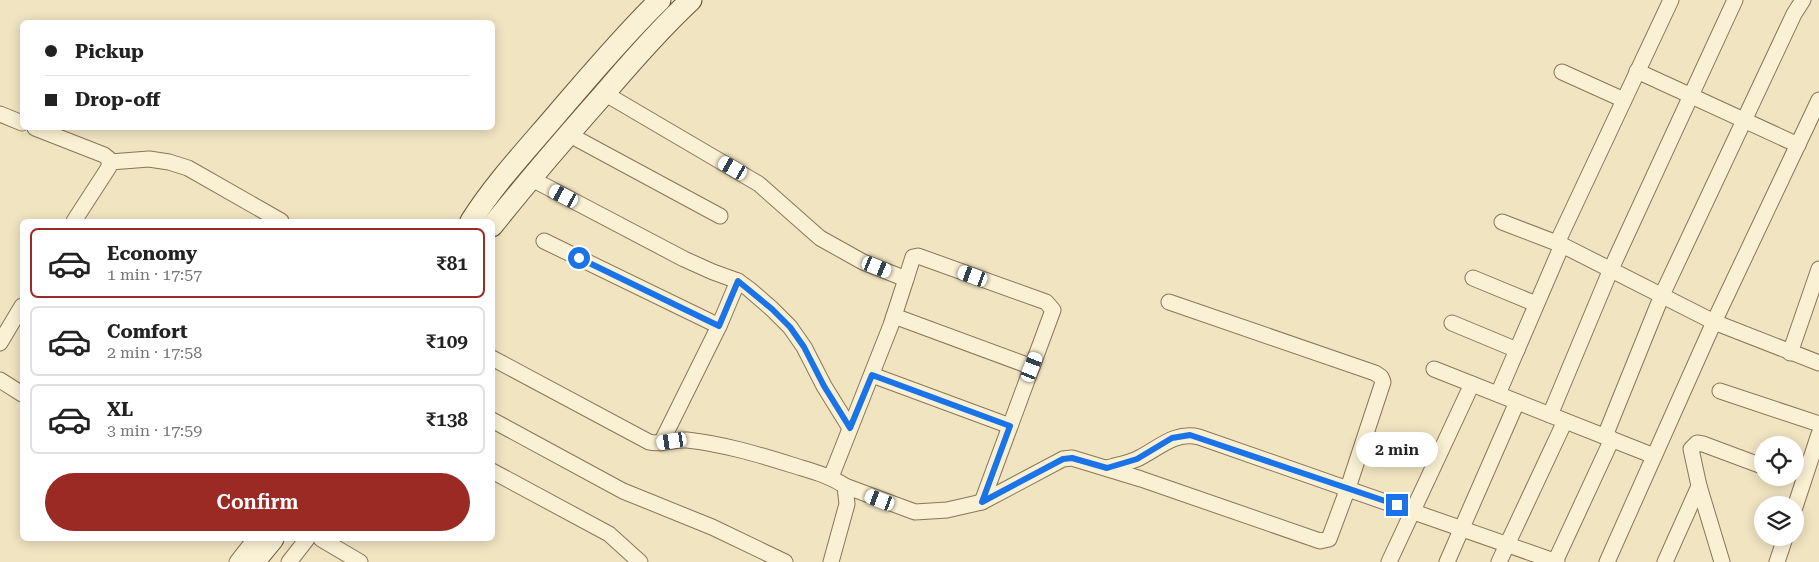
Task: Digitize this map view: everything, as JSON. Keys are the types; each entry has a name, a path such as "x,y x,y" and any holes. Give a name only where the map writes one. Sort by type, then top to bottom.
{"main road":[{"path":"472,219 486,198 537,137 638,21 660,0"},
{"path":"495,222 530,178 604,93 691,0"},
{"path":"254,562 270,541"}],"street":[{"path":"1550,415 1611,269 1735,0"},
{"path":"1107,468 1137,459 1172,438 1190,435 1348,488 1556,562 1608,438 1662,295 1794,14 1803,0"},
{"path":"1498,394 1559,244 1668,1"},
{"path":"1637,71 1798,145"},
{"path":"1562,72 1624,100"},
{"path":"604,93 760,184 820,238 863,262 906,279"},
{"path":"1607,562 1714,322 1819,100"},
{"path":"0,114 20,122"},
{"path":"40,130 104,155 110,162 109,167 75,219"},
{"path":"568,134 720,216"},
{"path":"110,162 149,159 188,168 277,219"},
{"path":"530,178 684,259 738,281 772,309 790,327 804,347 824,386 850,428"},
{"path":"1502,222 1559,244 1714,322 1819,363"},
{"path":"544,241 719,326"},
{"path":"832,477 894,316 913,257 918,256 1046,302 1051,306 1052,314 982,502"},
{"path":"1790,353 1819,269"},
{"path":"1472,278 1536,304"},
{"path":"661,443 719,326 738,281"},
{"path":"495,360 649,442 661,443 682,440 715,443 747,451 832,477 845,486 915,512 947,510 982,502 1063,459 1072,458 1107,468 1320,541 1329,539 1383,382 1380,377 1375,373 1169,302"},
{"path":"0,343 20,309"},
{"path":"894,316 1032,367"},
{"path":"1452,323 1517,350"},
{"path":"1434,369 1654,456"},
{"path":"872,375 1010,426"},
{"path":"0,380 20,393"},
{"path":"1389,562 1472,384"},
{"path":"1720,391 1819,424"},
{"path":"1447,562 1516,402"},
{"path":"1499,562 1565,421"},
{"path":"495,422 624,491 712,526 786,562"},
{"path":"1804,468 1819,434"},
{"path":"1722,562 1700,486 1692,448 1697,443 1754,463"},
{"path":"495,473 610,534 640,562"},
{"path":"831,562 848,504 845,486"},
{"path":"1665,562 1700,486"},
{"path":"238,562 254,541"},
{"path":"289,562 305,541"},
{"path":"324,541 360,562"},
{"path":"1777,562 1782,546"}],"route":[{"path":"579,258 719,326 738,281 772,309 790,327 804,347 824,386 850,428 872,375 1010,426 982,502 1063,459 1072,458 1107,468 1137,459 1172,438 1190,435 1199,436 1397,505"}]}
